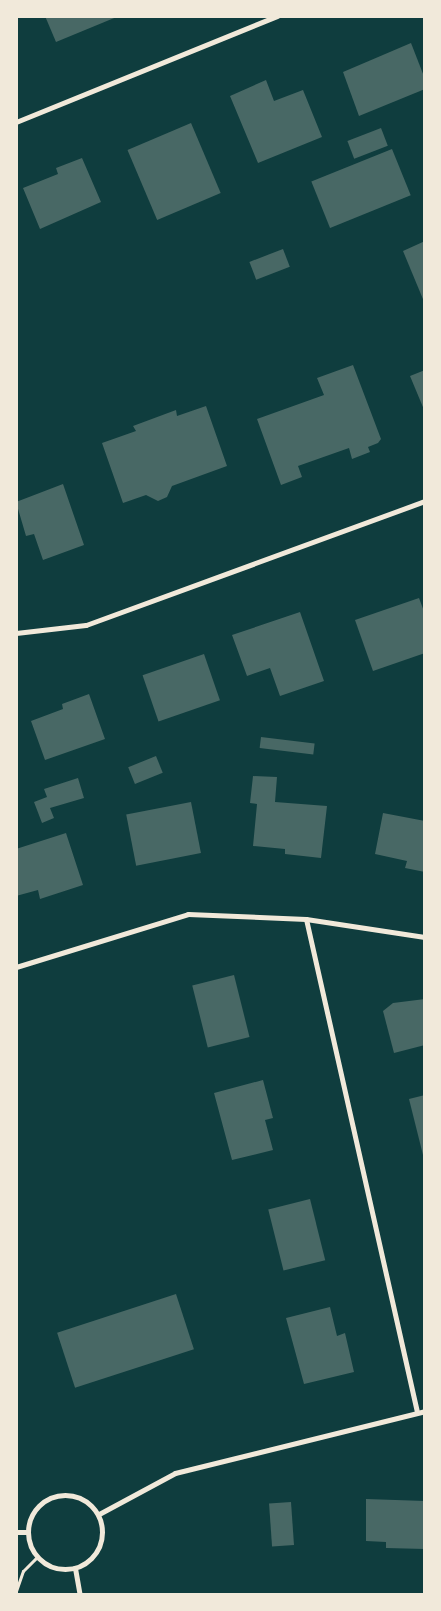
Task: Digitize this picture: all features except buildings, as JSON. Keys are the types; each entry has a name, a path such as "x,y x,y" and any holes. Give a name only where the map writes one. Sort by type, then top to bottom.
{"street":[{"path":"16,122 277,16"},
{"path":"16,633 86,625 425,501"},
{"path":"16,967 188,914 306,919 425,937"},
{"path":"306,919 417,1412"},
{"path":"99,1514 175,1473 425,1411"},
{"path":"72,1495 88,1502 99,1514 102,1541 96,1553 74,1568 48,1565 38,1557 30,1545 28,1532 31,1516 42,1503 56,1496 72,1495"},
{"path":"16,1532 28,1532"},
{"path":"74,1568 80,1595"}],"path":[{"path":"16,1591 23,1571 38,1557"}]}
